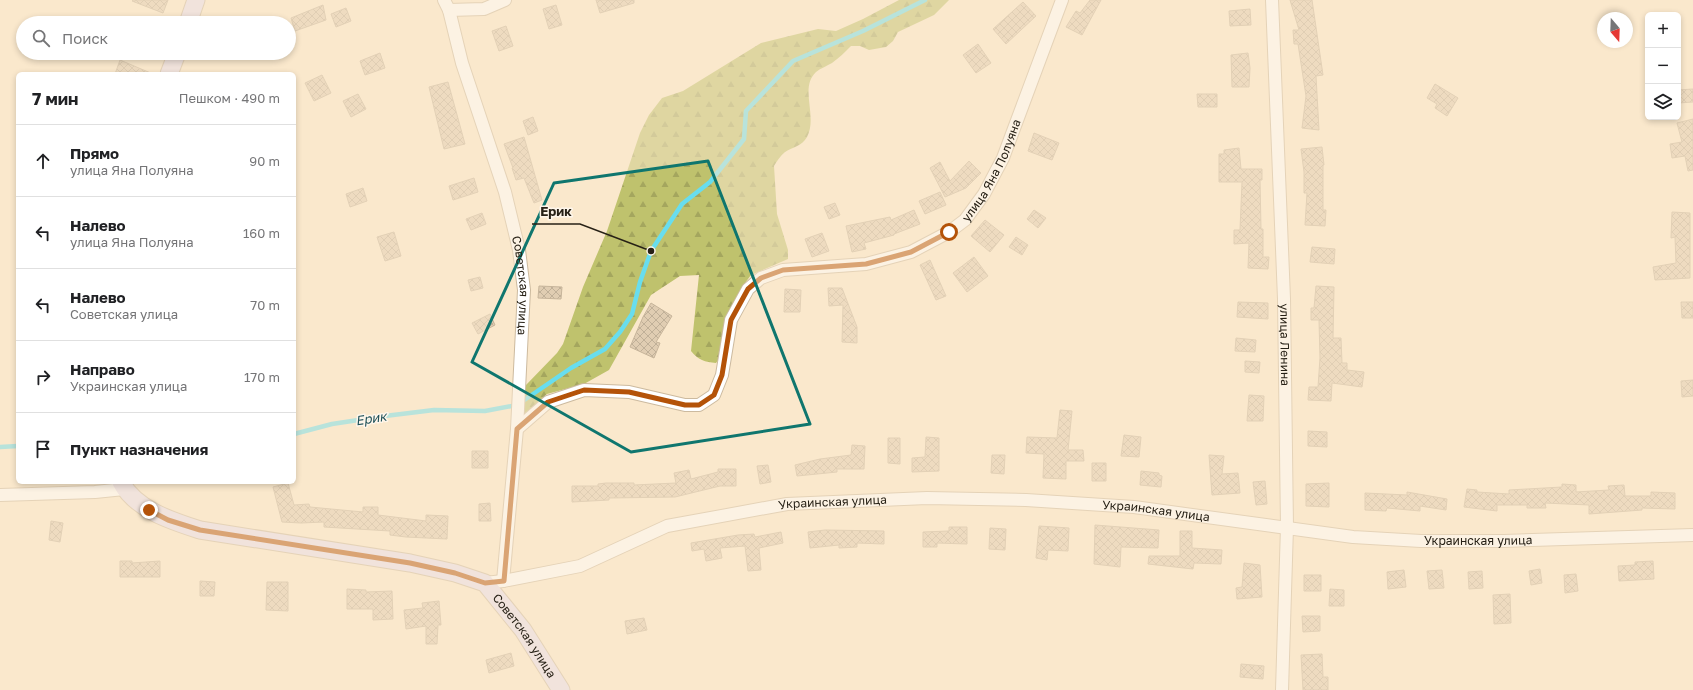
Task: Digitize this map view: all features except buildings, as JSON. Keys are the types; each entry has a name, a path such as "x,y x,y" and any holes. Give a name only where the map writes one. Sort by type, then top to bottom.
{"street":[{"path":"190,16 196,0"},
{"path":"446,5 484,9 505,0"},
{"name":"улица Яна Полуяна","path":"517,429 548,402 584,390 629,392 685,405 699,405 714,395 722,375 731,320 748,289 761,278 783,270 866,264 911,252 949,232 964,220 984,194 1003,158 1062,0"},
{"name":"улица Ленина","path":"1272,0 1284,299 1287,527 1282,690"},
{"name":"Советская улица","path":"446,5 462,63 505,192 519,250 524,290 517,429 504,581"},
{"path":"170,72 174,60"},
{"name":"Украинская улица","path":"0,495 95,492 123,485 149,510 168,520 200,530 410,563 455,573 485,583 504,581 580,566 667,526 788,504 927,498 1026,500 1134,507 1353,537 1421,541 1504,541 1693,535"},
{"name":"Советская улица","path":"485,583 523,630 561,690"}],"highlighted area":[{"path":"708,161 810,424 631,452 472,362 554,183"}],"green space":[{"path":"899,0 949,0 934,15 898,32 893,41 886,47 869,50 860,46 851,46 832,63 816,72 811,79 809,94 811,120 807,137 800,144 783,154 774,166 777,214 788,250 788,259 751,275 745,283 725,325 722,355 716,363 702,360 696,357 691,351 699,275 680,276 651,295 609,370 584,384 547,394 521,417 526,385 557,353 563,344 583,287 607,231 640,133 649,115 662,98 683,91 761,43 818,29 836,31"}],"waterway":[{"name":"Ерик","path":"296,433 332,424 385,416 434,410 485,411 517,405 571,368 605,349 620,332 632,314 640,282 651,251 682,204 710,182 744,139 746,111 793,61 863,31 925,0"},
{"name":"Ерик","path":"0,447 16,446"}],"place":[{"name":"Ерик","path":"651,251"}],"route":[{"path":"149,510 168,520 200,530 410,563 455,573 485,583 504,581 517,429 548,402 584,390 629,392 685,405 699,405 714,395 722,375 731,320 748,289 761,278 783,270 866,264 911,252 949,232"}]}
